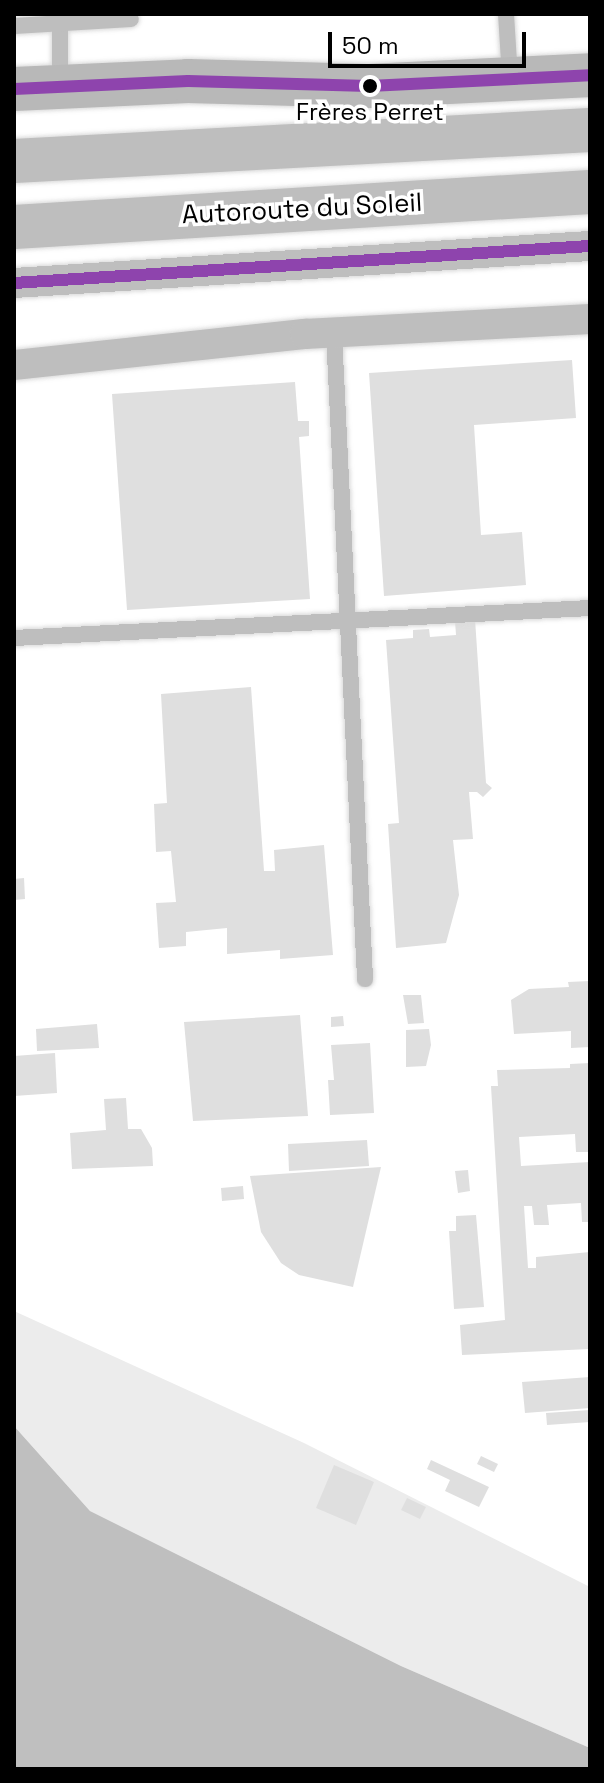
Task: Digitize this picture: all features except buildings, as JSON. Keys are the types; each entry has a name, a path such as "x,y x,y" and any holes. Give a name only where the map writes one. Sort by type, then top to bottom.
{"highway":[{"path":"14,161 590,130"},
{"name":"Autoroute du Soleil","path":"14,227 590,192"}],"street":[{"path":"14,89 188,81 369,86 590,75"},
{"path":"14,283 590,246"},
{"path":"14,365 334,333 590,319"}],"lane":[{"path":"506,14 511,79"},
{"path":"60,18 61,86"},
{"path":"14,26 60,18 131,19"},
{"path":"334,333 365,979"},
{"path":"14,638 590,608"}],"shaded area":[{"path":"14,1311 304,1443 590,1587 590,1748 401,1666 90,1511 14,1426"},
{"path":"14,1426 90,1511 401,1666 590,1748 590,1769 14,1769"}],"transit line":[{"path":"14,89 188,81 369,86 590,75"},
{"path":"14,283 590,246"}],"place":[{"name":"Frères Perret","path":"370,86"}]}
